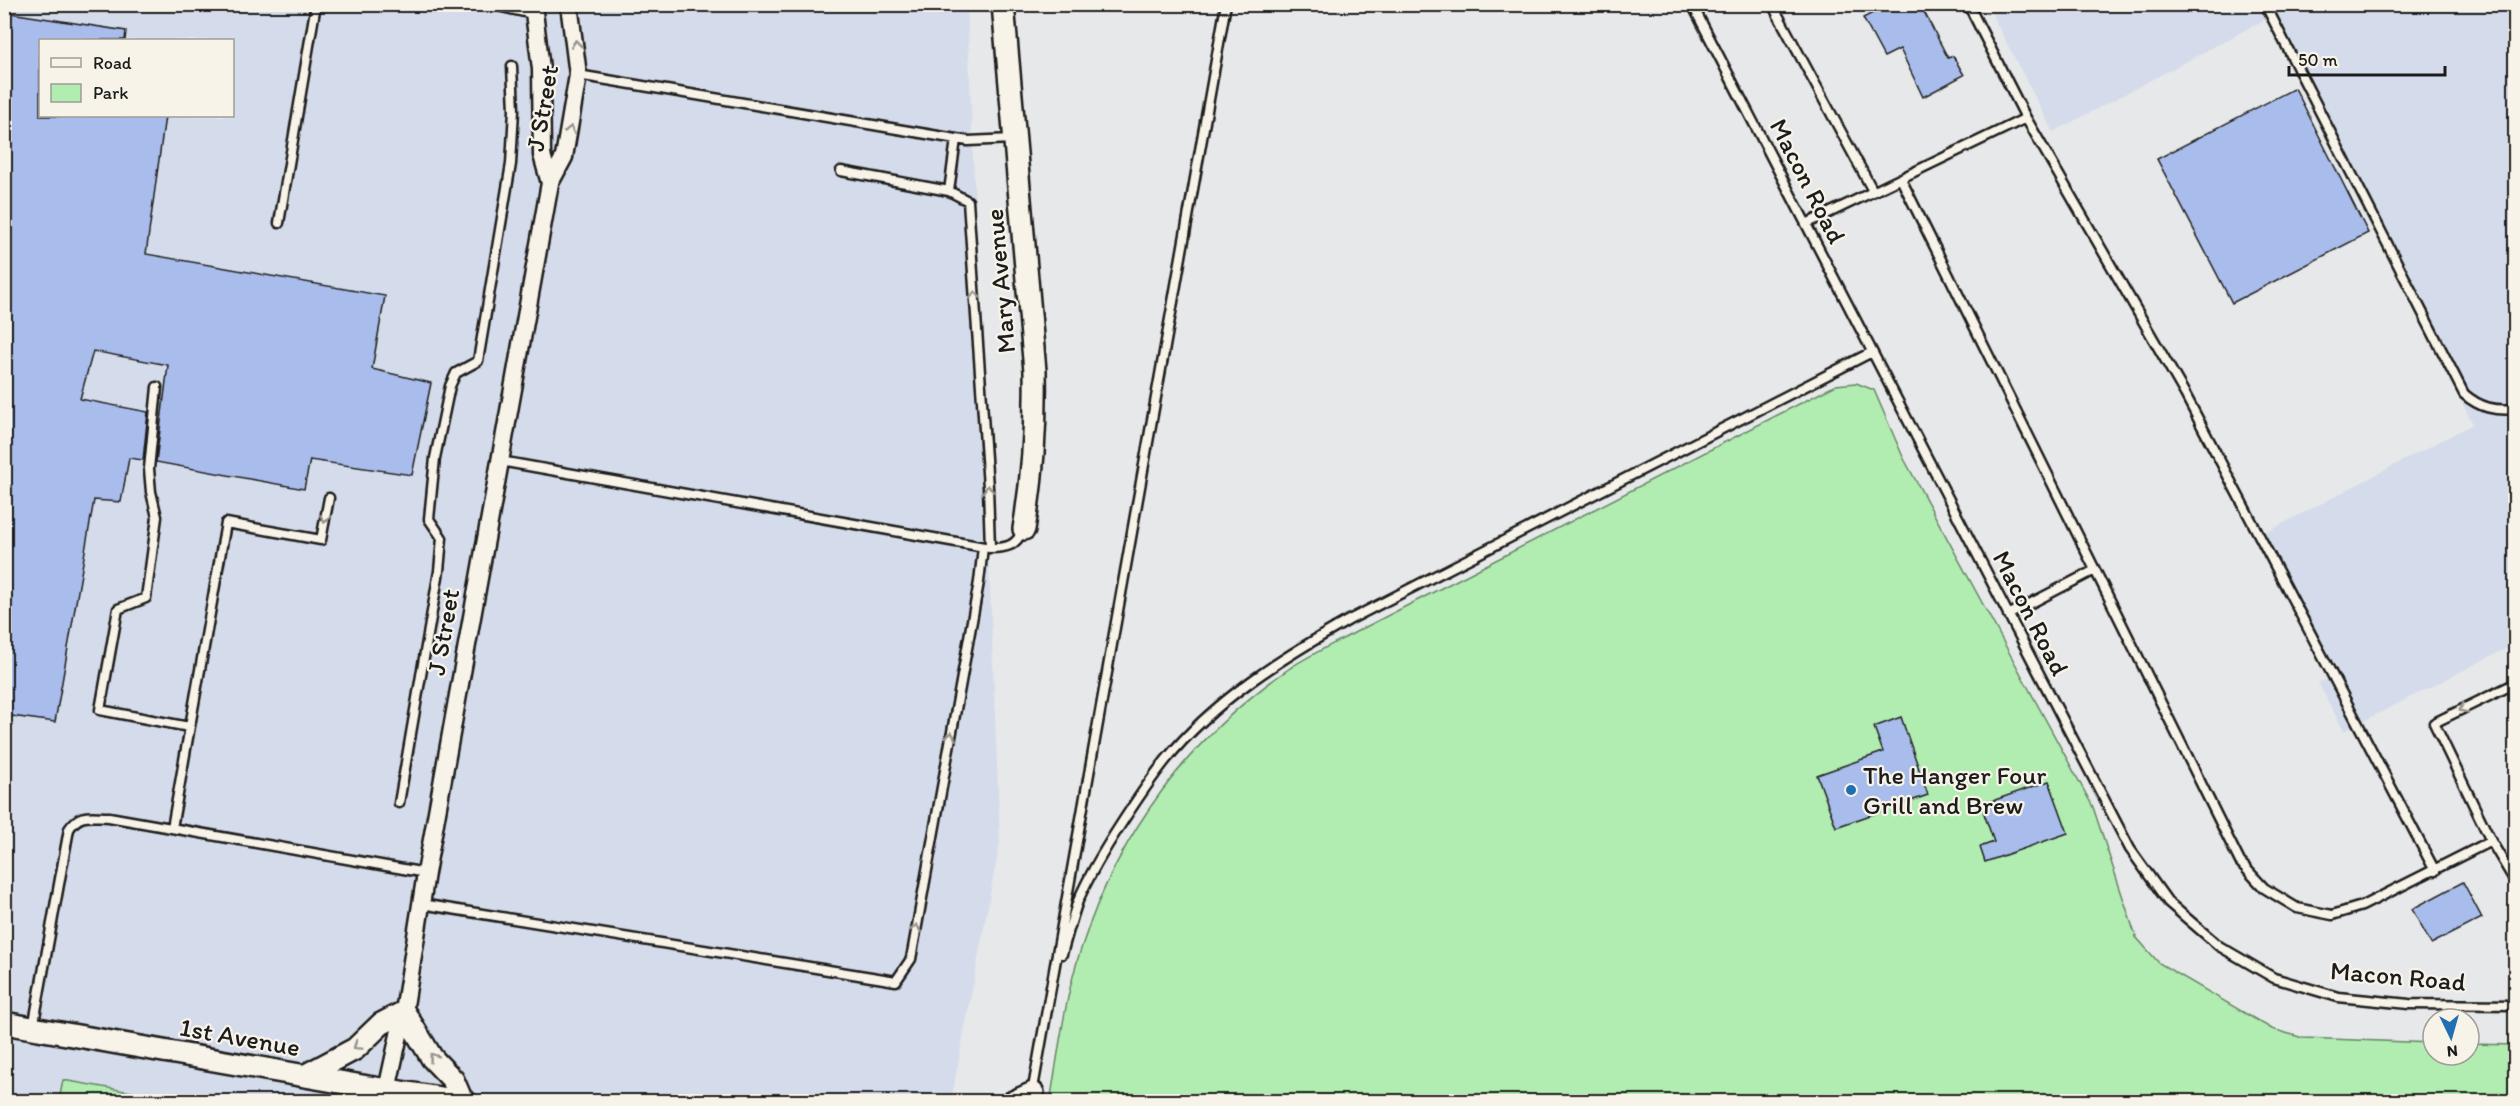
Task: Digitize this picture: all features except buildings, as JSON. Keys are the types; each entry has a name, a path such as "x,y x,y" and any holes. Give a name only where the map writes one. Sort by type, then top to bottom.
{"street":[{"name":"J Street","path":"386,1095 404,1012 426,873 550,183 564,157 578,75 569,4"},
{"name":"Mary Avenue","path":"1003,4 1035,371 1036,420 1032,483 1024,529"},
{"name":"Mary Avenue","path":"1006,28 1011,4"},
{"name":"J Street","path":"533,9 541,69 542,155 550,183"},
{"path":"306,1076 355,1049 381,1024 404,1012 432,1058 453,1080 464,1101"},
{"name":"1st Avenue","path":"4,1023 306,1076 386,1095 464,1101"},
{"path":"1012,1101 1032,1097"}],"lane":[{"path":"279,223 316,4"},
{"path":"488,4 533,9"},
{"path":"1032,1097 1226,4"},
{"name":"Macon Road","path":"1692,4 2130,849 2168,902 2219,946 2274,978 2338,997 2409,1004 2516,1005"},
{"path":"1772,4 1873,191"},
{"path":"1968,4 2026,118 2185,394 2435,870"},
{"path":"2265,4 2464,394 2477,405 2499,411 2516,409"},
{"path":"399,803 439,571 442,538 429,519 435,458 450,386 456,373 478,361 511,164 514,110 512,66"},
{"path":"578,75 956,139 1014,139"},
{"path":"1806,224 2026,118"},
{"path":"949,191 956,139"},
{"path":"421,904 896,981 911,959 986,547 988,487 968,201 949,191 840,171"},
{"path":"1900,179 2240,862 2264,888 2297,908 2332,915 2362,906 2491,841"},
{"path":"1051,987 1079,901 1104,850 1166,761 1204,721 1243,687 1290,654 1349,620 1872,352"},
{"path":"157,387 149,469 151,492 158,517 146,598 118,609 100,710 189,728"},
{"path":"500,461 986,547 1006,548 1018,541 1024,529"},
{"path":"172,828 226,524 321,540 329,498"},
{"path":"2008,615 2095,570"},
{"path":"2516,683 2434,723 2491,841 2516,883"},
{"path":"33,1028 69,829 75,820 83,816 109,817 426,873"}],"shaded area":[{"path":"5,5 967,5 1000,842 951,1101 5,1102"},
{"path":"1987,5 2515,5 2515,644 2344,731 2318,683 2331,677 2261,535 2473,424 2266,19 2053,132"}],"green space":[{"path":"1856,383 1874,390 1903,457 2093,807 2136,937 2159,963 2272,1029 2303,1038 2421,1043 2421,1067 2481,1067 2481,1044 2516,1045 2515,1102 1050,1102 1063,1023 1076,965 1098,904 1116,864 1138,826 1163,790 1190,756 1221,724 1290,668 1322,650 1836,385"},
{"path":"63,1080 131,1092 129,1101 59,1101"}],"place":[{"name":"The Hanger Four Grill and Brew","path":"1851,790"}]}
